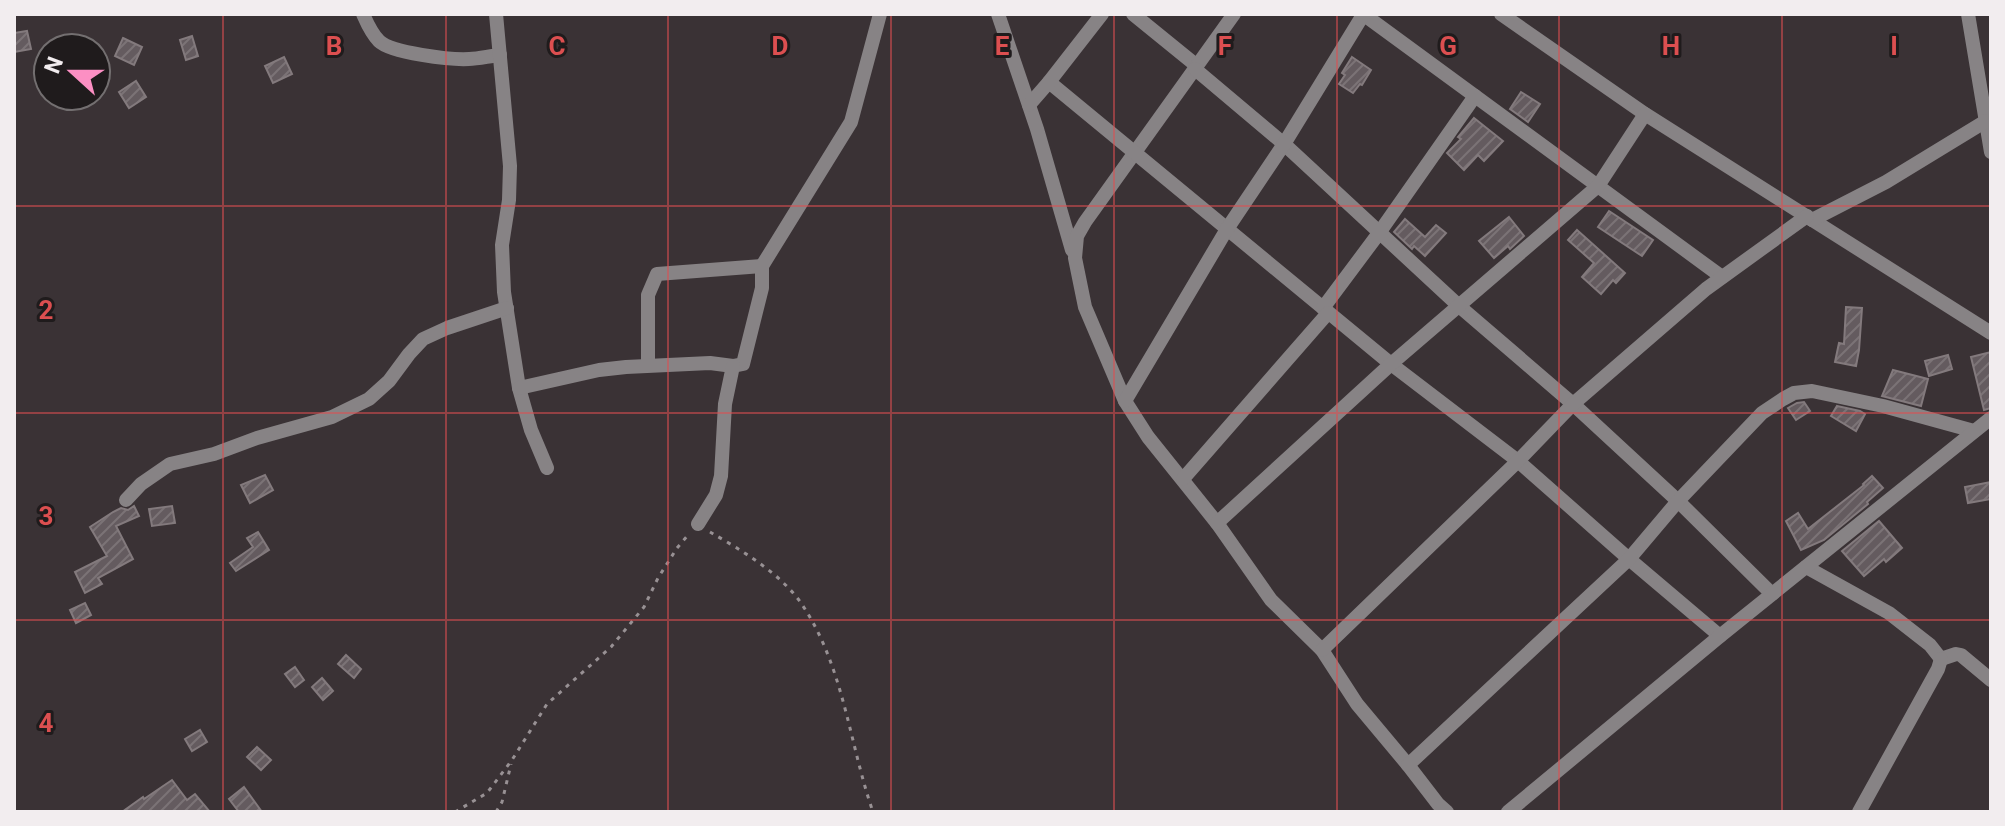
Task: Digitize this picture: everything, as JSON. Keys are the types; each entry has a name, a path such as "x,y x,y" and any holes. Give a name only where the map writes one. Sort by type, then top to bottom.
{"street":[{"path":"363,14 381,43 394,50 452,59 500,55"},
{"path":"496,14 510,166 509,200 502,245 504,292 519,388 531,430 547,468"},
{"path":"519,388 599,370 648,365 743,364 762,288 762,266 851,122 880,14"},
{"path":"998,14 1075,258 1085,307 1125,401 1148,437 1217,523 1271,600 1322,650 1357,704 1447,812"},
{"path":"1029,105 1102,14"},
{"path":"1133,14 1284,144 1459,306 1573,404 1772,594"},
{"path":"1075,258 1077,236 1085,222 1234,14"},
{"path":"1125,401 1227,229 1284,144 1363,14 1722,277"},
{"path":"1501,14 1645,114 1991,333"},
{"path":"1968,14 1991,152"},
{"path":"1049,82 1391,364 1518,461 1720,636"},
{"path":"1183,479 1325,310 1475,96"},
{"path":"1217,523 1391,364 1598,186 1645,114"},
{"path":"1322,650 1573,404 1706,289 1810,218 1886,182 1986,121"},
{"path":"648,365 648,295 657,274 762,266"},
{"path":"126,500 141,484 170,464 214,454 257,438 332,417 369,399 389,381 423,339 507,308"},
{"path":"698,524 716,495 721,476 725,404 733,366"},
{"path":"1408,765 1629,559 1678,501 1762,413 1794,393 1812,391 1883,406 1974,431"},
{"path":"1508,812 1991,418"},
{"path":"1806,567 1889,613 1930,645 1941,659"},
{"path":"1941,659 1961,655 1991,680"},
{"path":"1859,812 1941,659"}],"path":[{"path":"455,812 487,793 547,704 611,647 644,607 677,548 698,524 748,555 778,578 801,602 828,653 873,812"},
{"path":"496,812 502,802 512,760"}],"building":[{"path":"27,31 31,49 14,52 14,33"},
{"path":"192,36 198,56 186,60 180,40"},
{"path":"123,38 142,47 134,65 115,56"},
{"path":"284,57 292,74 273,83 265,66"},
{"path":"1352,57 1371,70 1353,93 1339,84"},
{"path":"136,81 146,97 129,108 119,92"},
{"path":"1521,92 1540,104 1528,122 1510,109"},
{"path":"1474,118 1503,141 1484,161 1478,155 1464,170 1447,153 1461,139 1458,137"},
{"path":"1609,211 1653,240 1642,256 1598,227"},
{"path":"1509,217 1524,236 1494,258 1479,241"},
{"path":"1405,219 1425,237 1436,225 1446,233 1425,256 1414,246 1412,249 1394,232"},
{"path":"1577,230 1625,273 1616,283 1613,280 1601,294 1582,277 1594,263 1568,240"},
{"path":"1846,307 1862,308 1856,366 1835,362 1839,343 1844,344"},
{"path":"1991,352 1991,408 1984,410 1971,357"},
{"path":"1948,355 1952,369 1929,376 1925,361"},
{"path":"1893,370 1928,379 1921,406 1882,396"},
{"path":"1804,402 1810,411 1796,420 1788,408"},
{"path":"1837,406 1865,414 1856,431 1831,416"},
{"path":"265,475 273,490 250,503 241,485"},
{"path":"1872,476 1883,488 1868,504 1824,540 1801,550 1786,521 1798,513 1808,529"},
{"path":"1991,482 1991,499 1968,503 1965,487"},
{"path":"134,506 139,516 116,526 133,559 98,578 102,584 85,593 75,572 107,556 90,527 121,508 128,510"},
{"path":"172,506 175,523 152,526 149,509"},
{"path":"1879,521 1902,548 1864,576 1842,551"},
{"path":"258,532 269,550 236,571 230,563 253,547 247,538"},
{"path":"85,603 91,615 76,623 70,610"},
{"path":"346,655 361,669 354,678 338,664"},
{"path":"295,667 304,680 295,687 285,674"},
{"path":"322,678 333,691 323,700 312,687"},
{"path":"200,730 207,742 192,751 185,739"},
{"path":"257,747 271,760 261,770 247,757"},
{"path":"172,780 187,800 195,794 210,812 122,812 143,797"},
{"path":"244,787 262,812 239,812 229,799"}]}
